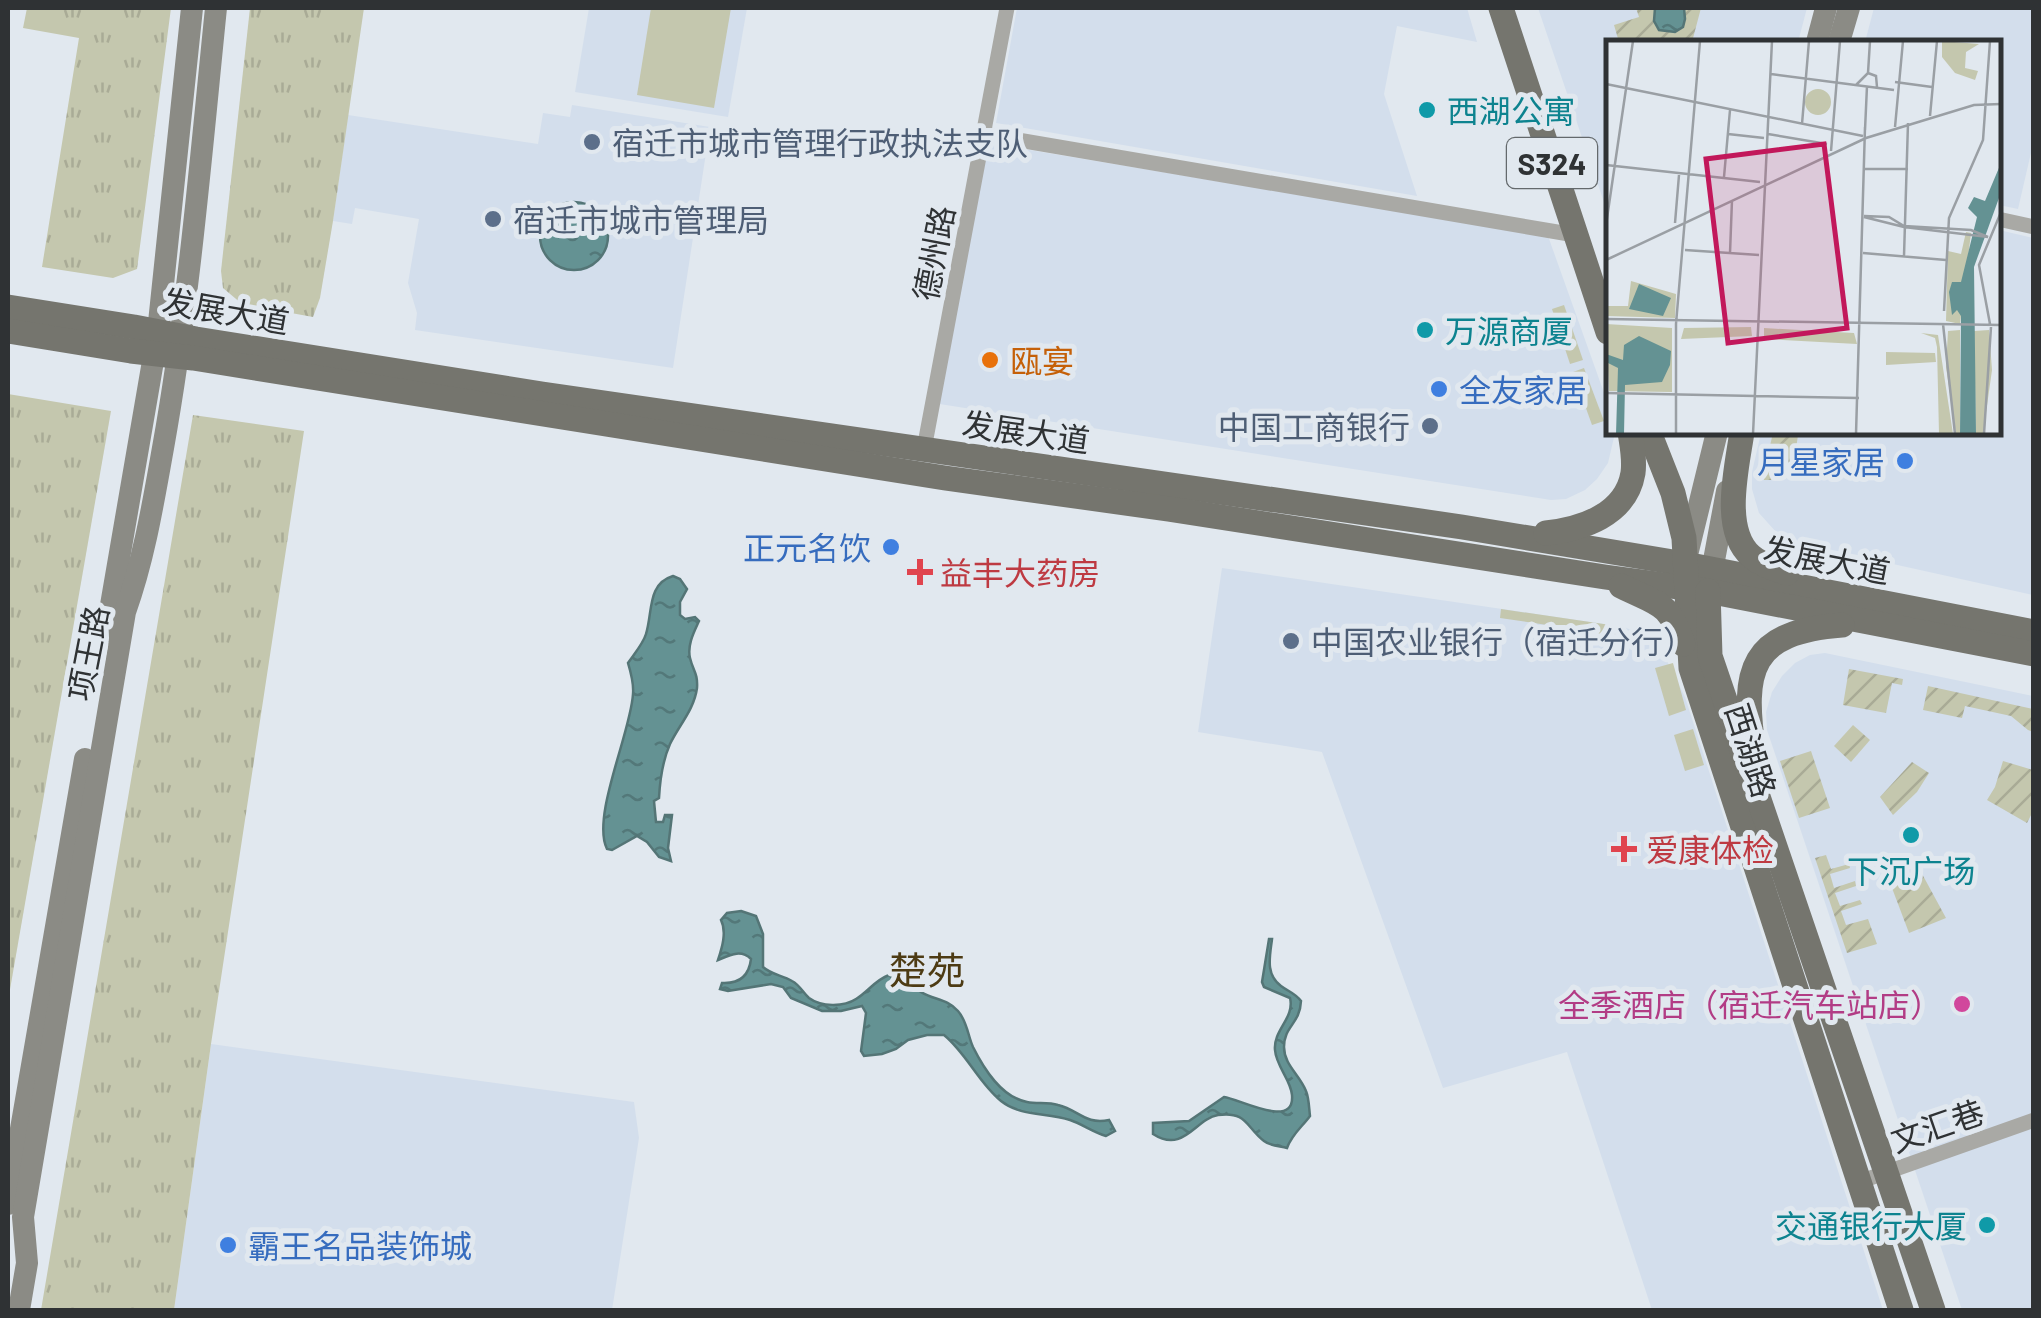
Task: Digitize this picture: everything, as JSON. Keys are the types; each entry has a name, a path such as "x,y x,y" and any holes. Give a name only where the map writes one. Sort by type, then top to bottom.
{"main road":[{"name":"项王路","path":"8,1204 168,344 192,8"},
{"name":"项王路","path":"19,1310 26,1262 22,1230 26,1198 125,612 144,554 168,344 216,8"},
{"name":"S324","path":"1500,8 1606,327"},
{"path":"1818,40 1826,8"},
{"path":"1841,40 1849,8"},
{"name":"发展大道","path":"8,306 168,344 946,478 1605,577 1698,578"},
{"name":"发展大道","path":"8,331 168,344 542,394 1462,527 1880,612 2034,632"},
{"path":"1462,527 1544,534 1588,525 1607,514 1623,496 1632,477 1631,435"},
{"name":"西湖路","path":"1650,435 1698,578 1710,656 1933,1310"},
{"path":"1698,578 1717,435"},
{"path":"1698,578 1740,435"},
{"path":"1741,435 1733,508 1737,536 1747,553 1761,563 1880,612"},
{"path":"1605,577 1666,609 1675,620 1691,668"},
{"name":"西湖路","path":"1698,578 1691,668 1901,1310"},
{"name":"发展大道","path":"1880,612 2034,654"},
{"path":"1766,823 1749,713 1749,693 1757,662 1770,645 1786,634 1880,612"}],"street":[{"name":"德州路","path":"924,449 1006,8"},
{"path":"983,134 1575,235"},
{"path":"2001,220 2034,227"},
{"name":"文汇巷","path":"1859,1182 2034,1120"}],"shaded area":[{"path":"589,8 747,8 728,117 575,92"},
{"path":"1017,8 1467,8 1477,42 1397,26 1384,94 1417,196 996,123"},
{"path":"1538,8 1807,8 1799,40 1606,40 1606,208"},
{"path":"1874,8 2033,8 2033,144 2018,209 2001,205 2001,40 1866,40"},
{"path":"572,105 710,127 673,368 415,330 417,313 408,283 419,219 355,208 352,224 333,221 348,115 538,144 543,113 570,117"},
{"path":"981,142 1548,236 1606,398 1606,435 1615,435 1608,463 1597,479 1566,499 1551,500 933,403"},
{"path":"2001,230 2033,238 2033,595 1789,541 1759,513 1752,472 1761,435 2001,435"},
{"path":"1222,568 1624,627 1643,635 1665,657 1685,697 1883,1310 1652,1310 1567,1052 1443,1088 1322,752 1198,732"},
{"path":"1825,653 2033,696 2033,1310 1962,1310 1767,730 1766,712 1782,676 1795,663"},
{"path":"211,1044 634,1102 639,1138 612,1310 174,1310"}],"green space":[{"path":"27,8 171,8 137,269 113,278 42,267 79,38 23,28"},
{"path":"250,8 364,8 333,221 313,317 242,304 223,288 221,271"},
{"path":"651,8 731,8 714,108 637,95"},
{"path":"1636,8 1701,8 1693,40 1618,40 1614,25 1639,17"},
{"path":"1564,305 1583,360 1570,364 1552,309"},
{"path":"1584,368 1604,421 1592,425 1573,372"},
{"path":"8,394 111,411 8,1001"},
{"path":"193,415 304,431 174,1310 41,1310"},
{"path":"1798,435 1793,470 1777,480 1764,480 1763,477 1772,437"},
{"path":"1501,609 1624,627 1622,640 1500,618"},
{"path":"1673,663 1686,710 1669,716 1655,668"},
{"path":"1849,669 1903,679 1902,685 1892,683 1886,713 1843,705"},
{"path":"1928,686 2033,709 2033,732 2011,716 1965,706 1962,718 1923,710"},
{"path":"1853,725 1870,740 1851,762 1834,746"},
{"path":"1693,729 1704,765 1685,771 1674,735"},
{"path":"1811,751 1830,808 1799,818 1780,761"},
{"path":"2003,761 2033,770 2033,811 2027,823 1987,800"},
{"path":"1912,762 1929,773 1917,792 1893,815 1880,797"},
{"path":"1826,855 1831,869 1849,864 1850,868 1830,874 1834,888 1855,881 1856,886 1835,893 1840,906 1860,900 1862,904 1841,911 1846,925 1868,919 1877,944 1847,953 1815,858"},
{"path":"1921,872 1946,918 1909,933 1892,888"}],"water":[{"path":"1655,8 1684,8 1683,27 1675,32 1659,30 1654,21"},
{"path":"574,202 598,212 608,236 598,260 574,270 550,260 540,236 550,212"},
{"path":"673,576 687,589 680,602 680,615 699,621 689,648 697,679 695,696 667,751 659,798 654,801 656,822 672,815 668,848 671,861 659,857 637,836 607,849 603,835 608,796 631,710 633,682 628,663 645,638 655,592"},
{"path":"741,911 756,916 763,934 763,967 795,983 814,1001 839,1005 856,999 889,975 897,981 907,978 920,991 958,1011 982,1064 1009,1094 1027,1102 1065,1107 1088,1119 1109,1120 1115,1131 1106,1136 1070,1120 1009,1106 993,1093 944,1035 927,1035 882,1054 864,1056 861,1051 866,1013 862,1006 822,1011 791,998 783,987 771,984 720,989 722,983 742,978 750,965 751,959 739,954 718,960 724,935 721,920 727,913"},
{"path":"1269,939 1273,976 1301,1001 1284,1047 1306,1091 1310,1116 1287,1148 1266,1143 1245,1121 1228,1114 1210,1118 1181,1138 1164,1139 1153,1134 1153,1123 1189,1121 1224,1097 1276,1112 1291,1105 1291,1089 1278,1062 1275,1043 1291,1005 1290,998 1264,987 1262,982"}],"place":[{"name":"西湖公寓","path":"1427,110"},
{"name":"宿迁市城市管理行政执法支队","path":"592,142"},
{"name":"宿迁市城市管理局","path":"493,219"},
{"name":"万源商厦","path":"1425,330"},
{"name":"瓯宴","path":"990,360"},
{"name":"全友家居","path":"1439,389"},
{"name":"中国工商银行","path":"1430,426"},
{"name":"月星家居","path":"1905,461"},
{"name":"正元名饮","path":"891,547"},
{"name":"益丰大药房","path":"920,572"},
{"name":"中国农业银行（宿迁分行）","path":"1291,641"},
{"name":"下沉广场","path":"1911,835"},
{"name":"爱康体检","path":"1624,849"},
{"name":"全季酒店（宿迁汽车站店）","path":"1962,1004"},
{"name":"交通银行大厦","path":"1987,1225"},
{"name":"霸王名品装饰城","path":"228,1245"}],"district":[{"name":"楚苑","path":"927,969"}]}
